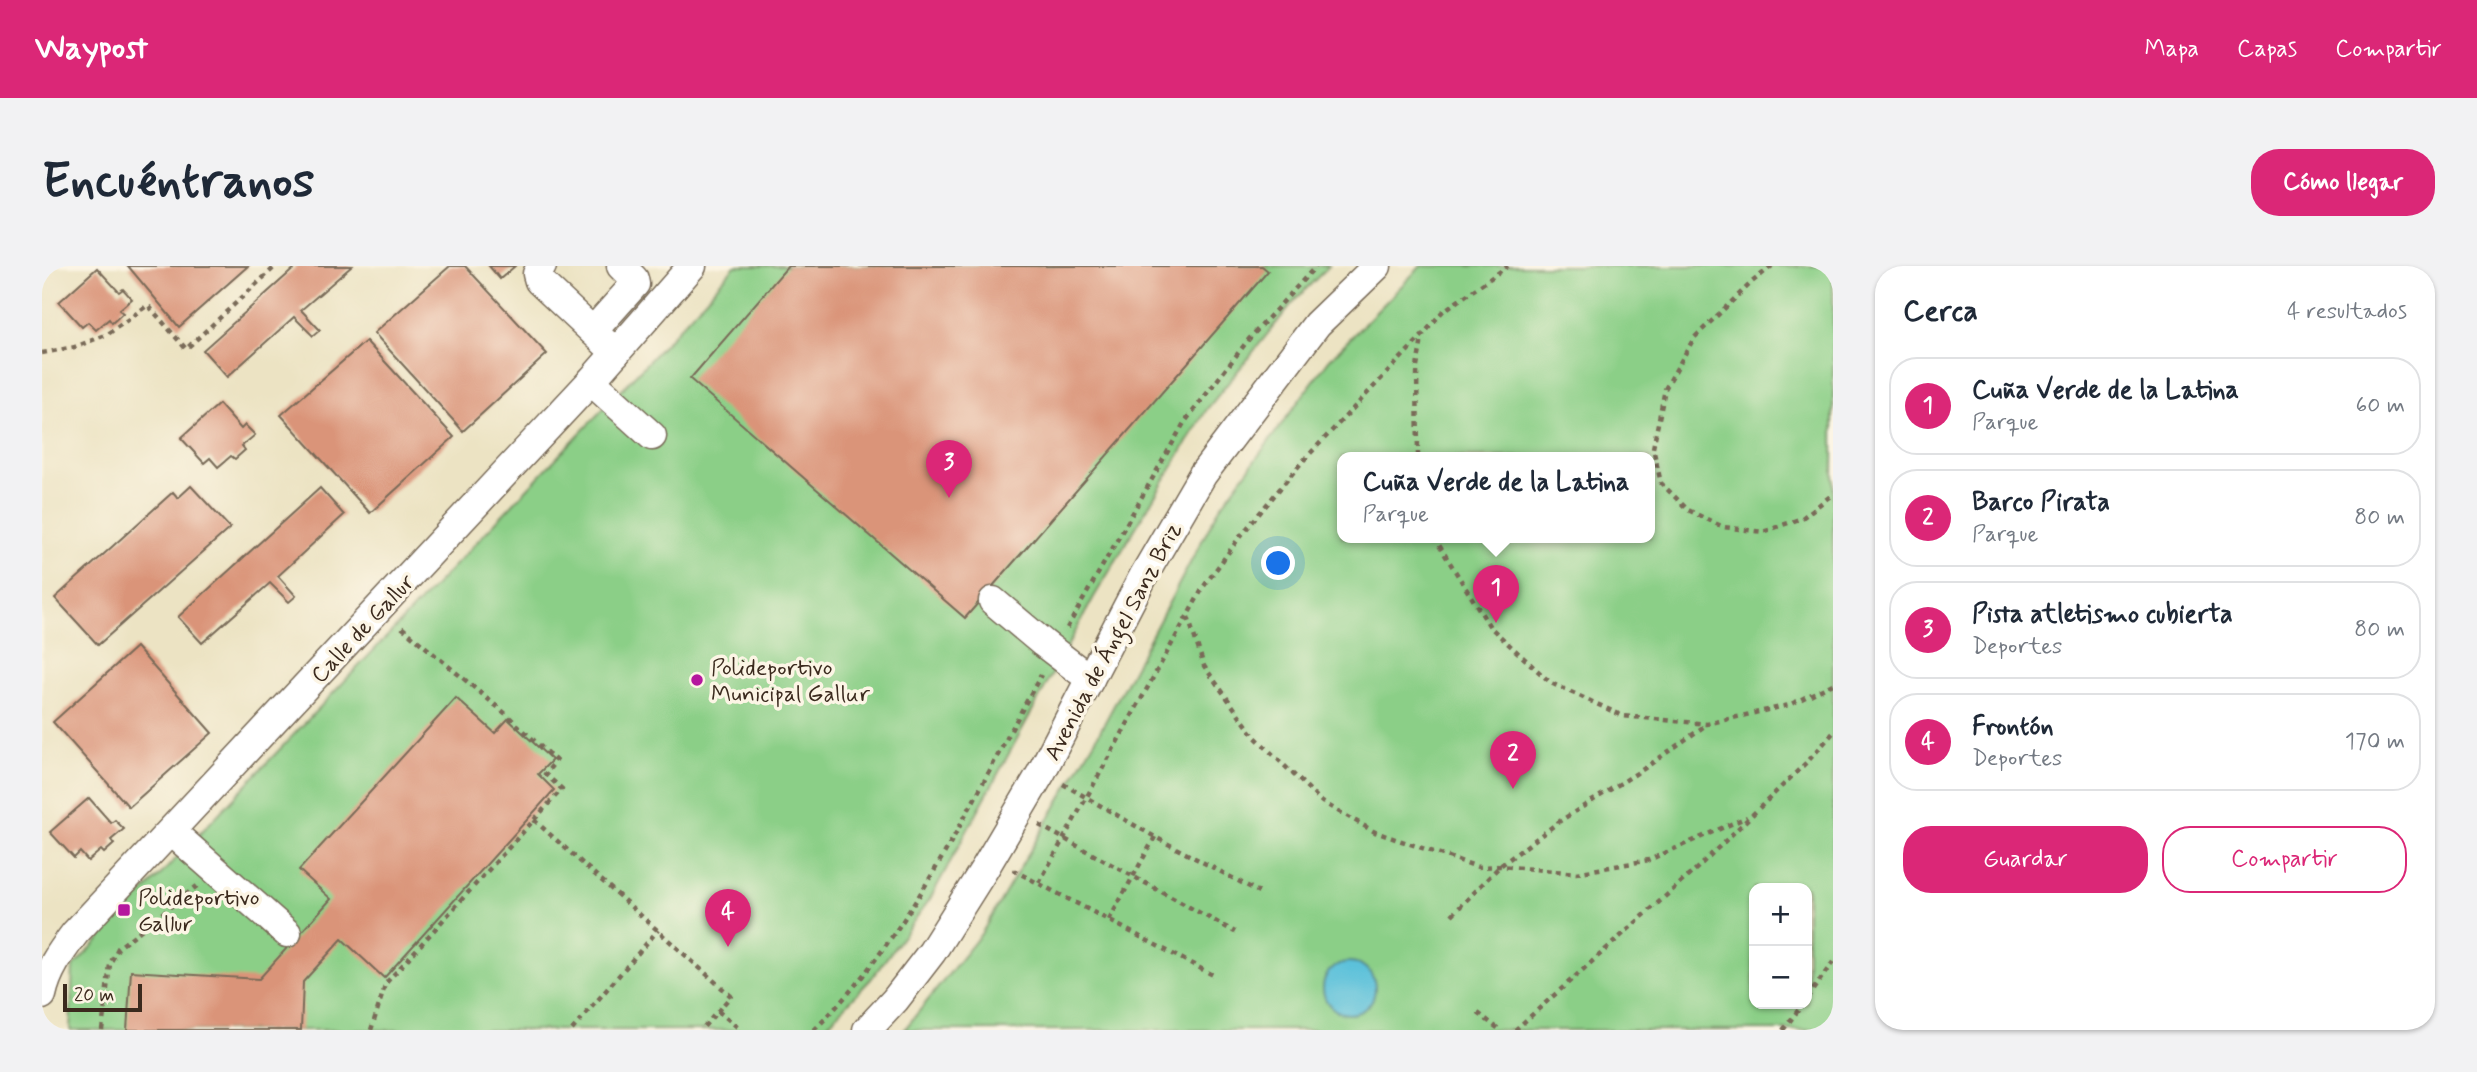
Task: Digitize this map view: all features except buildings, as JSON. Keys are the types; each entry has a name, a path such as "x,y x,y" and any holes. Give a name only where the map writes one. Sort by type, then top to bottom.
{"street":[{"path":"542,266 537,274 539,281 616,353"},
{"path":"593,331 635,284 634,279 621,266"},
{"name":"Calle de Gallur","path":"42,995 57,957 75,933 591,382 692,266"},
{"name":"Avenida de Ángel Sanz Briz","path":"867,1030 895,1000 932,952 991,858 1041,773 1144,575 1203,474 1318,324 1377,266"},
{"path":"591,382 652,436"},
{"path":"993,601 1090,679"},
{"path":"172,832 287,933"}],"path":[{"path":"42,353 75,347 108,334 148,304 186,349 276,266"},
{"path":"1039,883 1204,586 1240,538 1302,462 1442,312 1508,266"},
{"path":"1654,452 1665,389 1694,338 1772,266"},
{"path":"1418,452 1417,367 1422,336"},
{"path":"1655,457 1661,483 1688,510 1723,527 1763,532 1801,518 1833,494"},
{"path":"1438,543 1490,627 1551,683 1623,716 1707,724 1789,705 1833,684"},
{"path":"371,1030 386,983 562,789 545,774 556,761 506,714 380,609"},
{"path":"1187,616 1204,666 1255,737 1322,802 1375,832 1478,867 1500,866 1576,873 1649,860 1747,817"},
{"path":"1452,915 1500,866 1560,821 1707,724"},
{"path":"1515,1030 1695,870 1809,760 1833,733"},
{"path":"1041,773 1258,892"},
{"path":"1017,812 1235,932"},
{"path":"534,820 731,996 701,1030"},
{"path":"1109,920 1155,837"},
{"path":"991,858 1213,975"},
{"path":"102,1030 110,964 118,948 216,871"},
{"path":"572,1030 658,930"},
{"path":"1812,991 1833,962"},
{"path":"1783,1030 1798,1009"},
{"path":"718,1011 741,1030"},
{"path":"1478,1013 1500,1030"}],"green space":[{"name":"Polideportivo Municipal Gallur","path":"735,266 1329,266 1294,301 1207,409 1094,597 930,899 871,979 822,1030 70,1030 73,967 660,349"},
{"path":"1421,266 1833,266 1833,1030 904,1030 981,934 1097,737 1219,509 1329,360"}],"water":[{"path":"1349,962 1359,964 1367,970 1373,978 1373,998 1367,1006 1359,1012 1349,1014 1339,1012 1331,1006 1325,998 1323,988 1325,978 1331,970 1339,964"}],"place":[{"name":"Pista atletismo cubierta","path":"949,498"},
{"name":"Cuña Verde de la Latina","path":"1496,623"},
{"name":"Polideportivo Municipal Gallur","path":"697,680"},
{"name":"Barco Pirata","path":"1513,789"},
{"name":"Polideportivo Gallur","path":"124,910"},
{"name":"Frontón","path":"728,947"}]}
